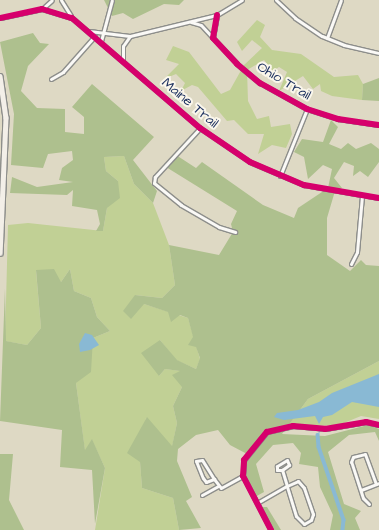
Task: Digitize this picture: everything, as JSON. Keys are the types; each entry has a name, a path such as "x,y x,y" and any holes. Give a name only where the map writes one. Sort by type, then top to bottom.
{"main road":[{"path":"0,76 6,123 0,253"}],"street":[{"path":"42,9 52,0"},
{"path":"61,0 72,18"},
{"path":"101,41 112,0"},
{"path":"89,31 103,34 130,36 190,21 218,16 242,0"},
{"path":"276,0 300,22 327,38 344,45 379,53"},
{"path":"327,38 341,0"},
{"name":"Maine Trail","path":"0,18 42,9 72,18 101,41 200,128 250,162 280,176 326,190 379,198"},
{"path":"213,38 218,16"},
{"name":"Ohio Trail","path":"190,21 201,25 255,79 306,109 338,119 379,125"},
{"path":"51,79 60,75 95,36"},
{"path":"123,61 123,46 130,36"},
{"path":"280,176 306,109"},
{"path":"200,128 155,177 154,183 181,205 219,228 235,232"},
{"path":"351,264 357,252 362,196"},
{"path":"271,530 243,476 244,460 271,431 294,426 332,429 366,422 379,425"},
{"path":"361,490 378,483 365,454 355,456 351,462 363,498 369,504"},
{"path":"214,479 206,482 196,461 202,460 214,479 218,486 224,488 243,476"},
{"path":"257,503 287,486 296,481 303,486 312,512 309,522 302,523 298,519 287,486 282,470"},
{"path":"202,495 218,486"}],"green space":[{"path":"104,0 184,0 179,5 164,4 133,19 123,13 112,16"},
{"path":"257,20 265,25 260,37 272,50 301,54 334,77 358,75 363,84 362,100 332,96 321,91 320,84 313,89 303,76 279,91 287,72 279,67 273,71 264,60 247,70 248,101 257,119 269,116 271,127 290,124 292,134 286,148 272,145 258,154 264,134 248,134 234,120 227,121 198,87 192,85 181,91 185,83 176,74 164,79 179,64 166,60 173,46 189,52 221,94 230,90 244,65 262,48 252,40 242,51 237,42"},
{"path":"33,33 40,43 49,44 28,66 21,91 37,108 65,109 65,132 84,134 84,117 72,107 92,84 154,137 133,160 157,191 153,203 134,184 124,156 104,157 106,171 118,181 120,198 107,208 103,231 96,231 100,224 97,210 72,206 73,190 67,195 10,193 12,177 37,187 73,182 59,180 62,168 73,160 72,151 48,154 43,168 11,165 14,114 0,42"},
{"path":"379,78 379,101 362,100 363,84"},
{"path":"331,120 338,127 329,144 341,149 348,143 356,149 371,143 379,149 379,162 368,177 360,171 353,176 354,166 344,162 334,178 342,188 335,191 327,218 327,255 350,271 361,260 366,265 379,266 379,361 308,399 282,434 325,436 368,425 379,429 379,441 375,432 349,435 328,452 344,504 361,511 355,518 360,530 330,530 333,515 320,487 318,467 299,464 301,453 293,443 273,445 256,464 264,492 255,497 246,477 247,454 230,445 218,430 196,435 178,449 177,461 192,497 186,501 201,528 179,530 173,498 142,488 140,462 127,453 147,417 172,446 177,423 173,406 182,387 172,375 180,371 165,369 159,376 141,353 160,340 177,360 196,369 200,358 196,347 188,345 193,337 188,318 180,315 171,322 168,312 144,304 131,319 123,311 135,295 162,298 175,285 169,245 219,255 233,232 231,224 237,211 166,167 176,155 196,168 202,162 263,205 294,218 298,208 328,188 332,169 323,165 308,179 304,157 294,152 302,139 323,142"},
{"path":"124,156 134,184 153,203 169,245 175,285 162,298 135,295 144,304 188,318 200,359 196,369 176,360 160,340 159,376 165,369 181,371 182,387 173,406 177,423 172,447 146,418 140,462 142,488 173,498 179,530 95,530 105,468 92,440 85,451 76,383 93,338 110,331 97,317 91,298 74,291 70,269 61,282 36,271 41,328 27,345 5,341 8,225 28,223 103,231 107,208 118,181 106,171 104,157"},
{"path":"54,269 61,282 70,269 74,291 91,298 97,317 110,331 93,338 91,372 76,383 85,450 92,439 105,468 95,524 92,470 60,467 62,430 0,421 5,288 6,341 27,345 41,328 36,270"},
{"path":"379,361 379,419 361,416 339,425 287,427 308,399"},
{"path":"0,454 13,454 9,500 24,530 0,530"},
{"path":"260,507 267,507 281,530 271,530"}],"water":[{"path":"85,333 92,335 99,345 90,350 80,352 79,344"},
{"path":"379,374 379,407 352,402 332,415 323,417 319,424 315,416 284,420 274,417 277,413 298,410 319,402 332,393"}],"waterway":[{"path":"318,435 319,430"},
{"path":"318,435 319,447 344,520 343,530"}],"cycle path":[{"path":"0,18 42,9 72,18 200,128 250,162 304,185 379,198"},
{"path":"217,15 213,38 237,64 260,83 307,109 338,119 379,125"},
{"path":"271,530 243,476 244,460 267,432 293,426 325,429 366,422 379,425"}]}
